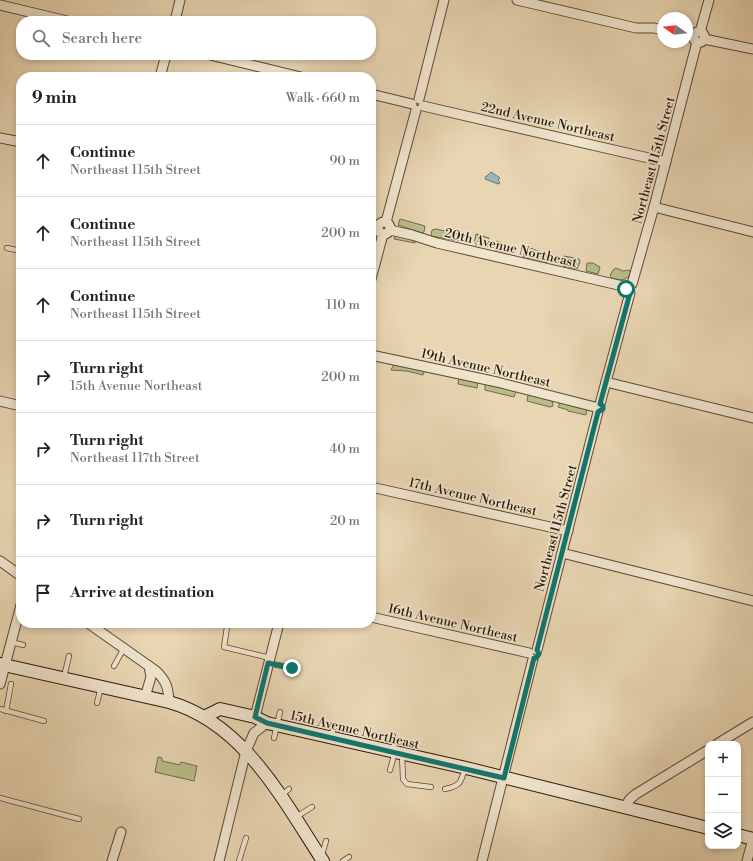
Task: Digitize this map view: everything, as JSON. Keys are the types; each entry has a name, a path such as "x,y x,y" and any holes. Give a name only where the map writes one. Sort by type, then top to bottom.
{"street":[{"path":"176,16 180,0"},
{"path":"376,255 382,227 418,105 444,0"},
{"path":"517,0 636,28 657,29"},
{"name":"Northeast 115th Street","path":"482,861 504,778 533,654 568,531 598,407 666,162 696,37 709,0"},
{"path":"0,5 47,16"},
{"path":"696,37 753,49"},
{"path":"161,72 165,60"},
{"path":"231,60 280,72"},
{"name":"22nd Avenue Northeast","path":"376,95 666,162"},
{"path":"0,138 16,141"},
{"path":"654,207 753,232"},
{"name":"20th Avenue Northeast","path":"382,227 437,243 630,288"},
{"name":"19th Avenue Northeast","path":"376,356 497,382 598,407"},
{"path":"606,382 753,418"},
{"path":"0,401 16,405"},
{"name":"17th Avenue Northeast","path":"376,487 568,531"},
{"path":"562,553 753,600"},
{"path":"0,560 16,572"},
{"name":"16th Avenue Northeast","path":"376,618 533,654"},
{"path":"0,684 2,665 16,624"},
{"path":"95,628 149,666 163,678 167,686 168,702"},
{"path":"255,717 278,628"},
{"path":"2,665 168,702 188,708 204,717 246,751 265,773 285,792 295,819 322,860"},
{"path":"145,697 151,677 149,666"},
{"name":"15th Avenue Northeast","path":"204,717 220,709 255,717 272,724 332,732 398,753 705,827"},
{"path":"722,741 753,722"},
{"path":"219,861 246,751 254,733 272,724"},
{"path":"625,808 630,799 636,794 705,752"},
{"path":"112,861 121,832"},
{"path":"741,836 753,839 747,861"}],"lane":[{"path":"7,248 16,250"},
{"path":"227,628 224,647 292,668"},
{"path":"11,642 23,645"},
{"path":"114,666 124,648"},
{"path":"63,678 69,656"},
{"path":"6,711 12,684"},
{"path":"97,702 101,687"},
{"path":"0,709 44,721"},
{"path":"274,738 272,724 280,712"},
{"path":"393,736 405,782 407,784 431,788"},
{"path":"390,770 398,753"},
{"path":"445,789 459,784 465,768"},
{"path":"0,798 79,819"},
{"path":"295,819 312,808"},
{"path":"239,861 246,838"},
{"path":"322,860 326,841"},
{"path":"343,861 349,857"}],"green space":[{"path":"400,219 425,226 424,232 422,233 398,225"},
{"path":"436,229 459,234 458,241 431,236 432,230"},
{"path":"396,234 416,238 415,243 394,239"},
{"path":"476,234 489,238 487,247 474,245"},
{"path":"496,241 513,247 511,253 495,250"},
{"path":"528,247 540,252 550,259 549,261 545,263 523,257"},
{"path":"564,256 579,259 580,262 577,269 563,266"},
{"path":"587,263 593,263 600,267 598,274 586,271"},
{"path":"616,268 623,271 629,270 631,273 625,279 620,280 612,278 610,276"},
{"path":"394,364 425,370 423,375 407,371 391,370"},
{"path":"459,377 478,381 477,388 458,384"},
{"path":"485,382 516,391 514,397 485,390"},
{"path":"530,394 552,399 553,406 550,407 527,401 528,395"},
{"path":"560,402 587,408 586,415 558,407"},
{"path":"158,757 162,758 162,761 180,765 181,762 197,766 194,781 155,772"}],"water":[{"path":"491,172 500,178 498,180 500,183 498,184 485,179"}],"route":[{"path":"292,668 268,663 255,717 267,723 462,767 504,778 516,725 534,658 536,658 539,654 537,650 598,412 603,410 602,404 600,404 630,293 626,289"}]}
